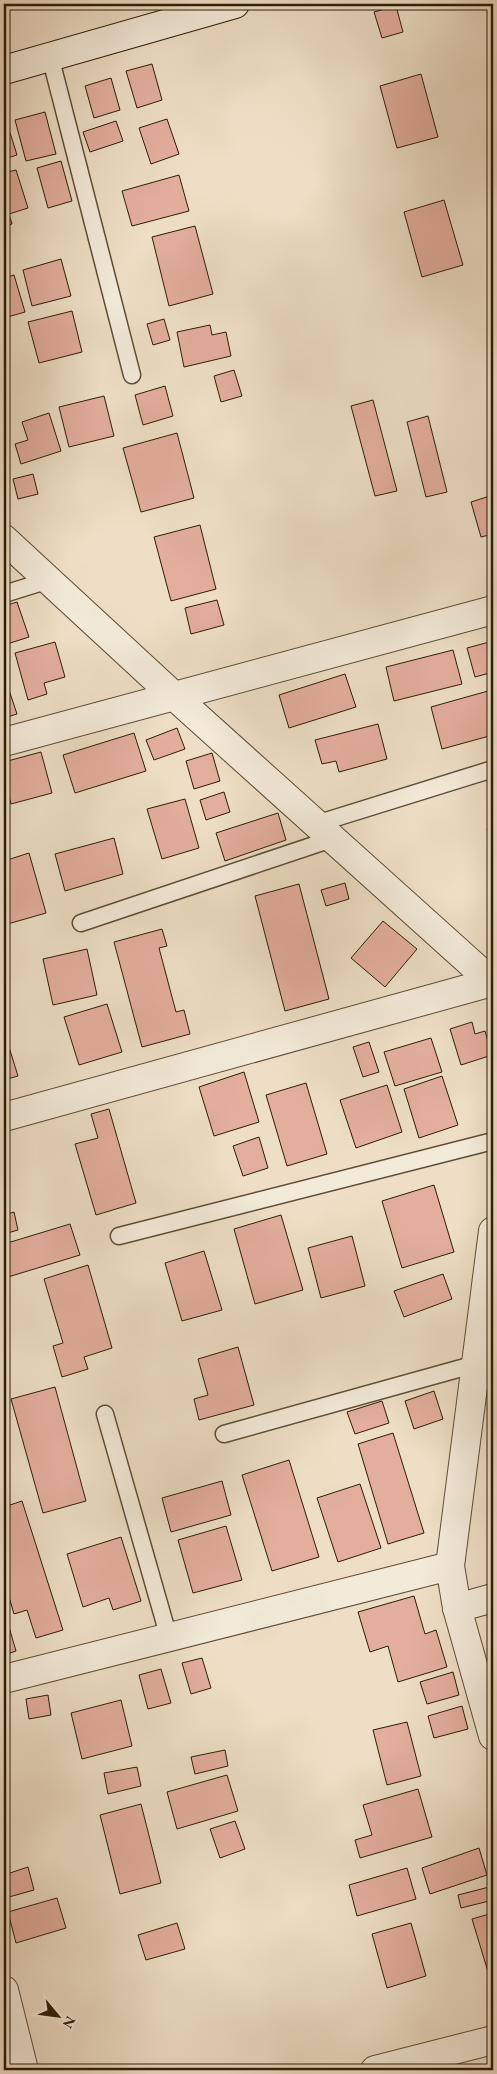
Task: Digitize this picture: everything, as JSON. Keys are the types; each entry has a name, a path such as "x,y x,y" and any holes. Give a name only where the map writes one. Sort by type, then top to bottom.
{"street":[{"path":"4,70 235,4"},
{"path":"4,539 174,696 493,983"},
{"path":"4,742 493,610"},
{"path":"4,1117 493,983"},
{"path":"493,1231 450,1566 457,1608 493,1736"},
{"path":"4,1679 450,1566"},
{"path":"457,1608 493,1598"},
{"path":"4,1990 24,2070"},
{"path":"375,2070 493,2040"}],"lane":[{"path":"50,56 132,375"},
{"path":"4,594 49,580"},
{"path":"81,923 493,769"},
{"path":"119,1236 493,1141"},
{"path":"224,1434 476,1364"},
{"path":"105,1414 169,1638"}],"building":[{"path":"396,6 403,32 382,38 374,12"},
{"path":"152,64 162,100 137,108 126,71"},
{"path":"421,74 438,137 397,148 380,86"},
{"path":"111,78 120,110 94,118 85,86"},
{"path":"45,112 56,154 26,161 15,120"},
{"path":"167,119 179,154 151,164 139,128"},
{"path":"116,121 123,141 90,152 83,132"},
{"path":"7,123 17,155 4,159 4,124"},
{"path":"61,161 72,201 48,208 37,168"},
{"path":"16,170 28,208 9,214 12,224 4,227 4,173"},
{"path":"179,175 189,211 132,226 122,191"},
{"path":"444,200 463,265 422,277 404,212"},
{"path":"195,226 213,294 169,306 152,237"},
{"path":"61,259 71,296 32,306 23,270"},
{"path":"14,275 25,312 4,318 4,278"},
{"path":"72,311 82,352 39,363 28,322"},
{"path":"164,319 170,340 153,345 147,324"},
{"path":"210,325 212,335 226,332 231,356 184,367 177,332"},
{"path":"234,370 242,396 221,402 214,376"},
{"path":"165,386 173,416 143,425 135,395"},
{"path":"104,396 114,436 69,447 59,407"},
{"path":"373,400 397,491 375,496 351,406"},
{"path":"49,413 61,451 21,464 15,444 28,440 22,422"},
{"path":"428,416 447,492 426,497 407,422"},
{"path":"177,433 194,498 141,512 123,448"},
{"path":"33,474 38,494 18,499 13,479"},
{"path":"493,495 493,534 481,537 471,502"},
{"path":"200,525 216,589 171,601 154,537"},
{"path":"217,600 224,625 191,634 185,608"},
{"path":"17,602 29,637 4,645 4,606"},
{"path":"493,641 493,672 475,677 467,648"},
{"path":"55,642 65,677 44,683 47,694 28,700 15,653"},
{"path":"453,650 462,684 394,701 386,667"},
{"path":"345,674 356,707 289,728 279,695"},
{"path":"9,690 17,714 4,718 4,692"},
{"path":"488,691 493,710 493,735 442,749 431,707"},
{"path":"378,724 387,759 339,772 336,761 322,764 315,740"},
{"path":"177,728 185,749 154,760 146,740"},
{"path":"134,733 146,771 75,793 63,755"},
{"path":"41,752 52,793 11,804 4,777 4,762"},
{"path":"212,753 220,781 194,789 186,761"},
{"path":"224,792 230,812 206,820 200,800"},
{"path":"185,799 199,848 162,859 147,809"},
{"path":"278,813 286,840 225,861 216,833"},
{"path":"493,827 493,849 487,829"},
{"path":"114,838 123,874 65,891 55,854"},
{"path":"29,853 46,913 4,925 4,861"},
{"path":"345,883 349,899 326,906 321,890"},
{"path":"299,884 329,999 285,1011 255,896"},
{"path":"383,921 417,949 385,987 351,958"},
{"path":"162,929 167,946 159,948 176,1012 184,1010 190,1034 142,1047 114,942"},
{"path":"87,949 97,995 53,1005 43,959"},
{"path":"107,1004 122,1052 79,1065 64,1017"},
{"path":"472,1022 475,1034 485,1031 492,1055 461,1065 450,1029"},
{"path":"4,1031 18,1076 4,1080"},
{"path":"431,1038 442,1072 395,1086 384,1052"},
{"path":"369,1042 379,1072 363,1077 353,1047"},
{"path":"244,1072 259,1122 214,1136 199,1087"},
{"path":"442,1076 458,1125 419,1138 404,1089"},
{"path":"306,1083 327,1154 287,1166 266,1095"},
{"path":"387,1085 402,1132 356,1148 340,1100"},
{"path":"109,1109 136,1203 96,1215 75,1144 98,1138 91,1114"},
{"path":"259,1137 268,1168 243,1176 233,1146"},
{"path":"434,1185 454,1252 402,1268 382,1201"},
{"path":"14,1212 18,1230 4,1234 4,1215"},
{"path":"281,1215 303,1290 255,1304 234,1229"},
{"path":"70,1224 80,1255 8,1277 4,1263 4,1244"},
{"path":"352,1236 365,1286 321,1298 308,1248"},
{"path":"204,1251 222,1310 182,1321 165,1263"},
{"path":"88,1265 112,1348 84,1357 88,1369 62,1377 53,1346 63,1343 44,1279"},
{"path":"443,1274 452,1299 404,1317 394,1291"},
{"path":"238,1347 254,1405 199,1420 194,1399 208,1395 198,1359"},
{"path":"55,1387 86,1501 43,1513 11,1399"},
{"path":"434,1391 443,1419 414,1429 405,1401"},
{"path":"382,1401 389,1423 355,1434 347,1412"},
{"path":"393,1433 424,1533 388,1544 358,1444"},
{"path":"289,1460 319,1557 272,1571 242,1475"},
{"path":"222,1481 231,1515 171,1532 162,1498"},
{"path":"360,1484 381,1548 338,1562 317,1498"},
{"path":"22,1501 63,1630 36,1638 27,1610 14,1614 4,1580 4,1507"},
{"path":"226,1526 242,1580 193,1593 178,1540"},
{"path":"121,1537 141,1601 113,1610 109,1598 83,1607 67,1554"},
{"path":"414,1596 425,1634 436,1630 447,1667 398,1682 388,1646 370,1652 358,1612"},
{"path":"4,1610 16,1651 4,1655"},
{"path":"202,1658 211,1688 191,1694 182,1663"},
{"path":"161,1669 171,1703 148,1709 139,1675"},
{"path":"453,1672 459,1695 427,1704 420,1682"},
{"path":"48,1695 51,1715 29,1719 26,1699"},
{"path":"121,1700 132,1746 82,1759 71,1713"},
{"path":"462,1706 468,1729 434,1738 428,1716"},
{"path":"407,1722 421,1776 387,1785 373,1730"},
{"path":"225,1750 228,1766 195,1774 191,1757"},
{"path":"137,1767 141,1786 108,1794 104,1773"},
{"path":"227,1775 238,1811 177,1829 167,1792"},
{"path":"418,1789 432,1837 360,1858 355,1840 372,1835 363,1805"},
{"path":"141,1804 161,1883 120,1894 100,1815"},
{"path":"235,1821 245,1849 220,1858 210,1829"},
{"path":"479,1848 487,1875 430,1894 422,1868"},
{"path":"28,1867 34,1890 9,1897 4,1875"},
{"path":"407,1868 416,1899 357,1916 349,1885"},
{"path":"493,1886 493,1900 461,1908 458,1895"},
{"path":"57,1898 66,1928 16,1943 8,1912"},
{"path":"493,1913 493,1974 489,1975 472,1919"},
{"path":"177,1923 185,1949 146,1960 138,1935"},
{"path":"411,1923 426,1976 387,1988 372,1934"}]}
